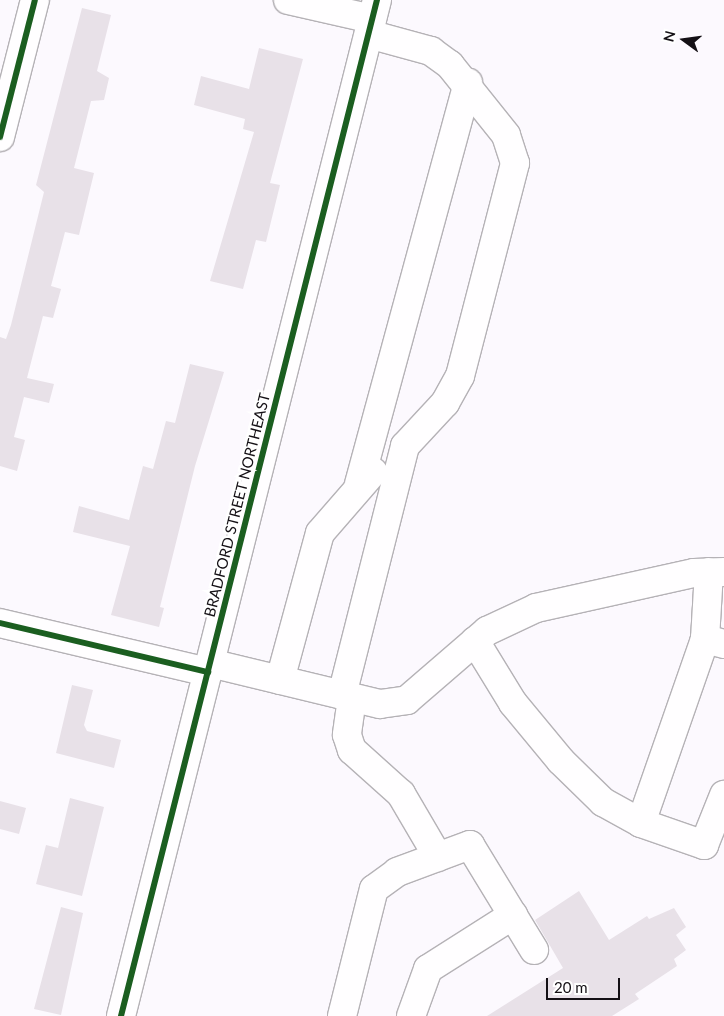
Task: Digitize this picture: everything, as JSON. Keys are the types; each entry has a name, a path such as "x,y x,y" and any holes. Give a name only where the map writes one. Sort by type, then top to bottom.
{"street":[{"path":"0,137 35,0"},
{"path":"280,680 320,533 359,484 405,446 445,403 460,376 515,163 506,135 468,83 431,51 373,18 288,0"},
{"name":"BRADFORD STREET NORTHEAST","path":"121,1016 373,18"},
{"path":"359,484 468,83"},
{"path":"405,446 347,696 347,735 352,750 401,794 438,857"},
{"path":"0,623 209,668 280,680 380,704 407,700 474,641 536,608 717,572 715,642 641,823"},
{"path":"474,641 513,703 561,761 603,802 641,823 704,845 724,795"},
{"path":"342,1016 374,889 397,872 470,845 534,950"},
{"path":"412,1016 428,968 513,915"}],"building":[{"path":"82,8 111,15 97,71 109,78 104,100 91,101 74,168 94,173 79,235 65,232 51,286 61,289 53,318 43,316 27,378 54,384 49,403 24,397 14,437 25,440 17,471 0,466 0,337 6,339 11,325 44,192 36,185"},
{"path":"259,48 303,59 270,183 280,185 266,242 256,240 243,289 210,281 254,132 243,129 245,119 194,105 201,76 249,89"},
{"path":"190,364 224,372 195,466 160,607 164,608 159,627 111,615 130,546 73,532 79,506 129,520 143,466 153,469 166,421 175,423"},
{"path":"72,685 93,690 84,725 87,731 121,740 114,768 56,753"},
{"path":"70,798 104,807 82,896 36,884 46,845 58,848"},
{"path":"0,801 26,808 19,834 0,829"},
{"path":"579,891 609,940 647,916 649,919 674,908 686,927 676,935 686,950 674,959 677,966 635,994 639,999 612,1016 487,1016 563,968 535,920"},
{"path":"61,907 83,913 61,1015 34,1009"}],"cycle path":[{"path":"0,137 35,0"},
{"path":"121,1016 377,0"},
{"path":"0,623 208,672"}]}
